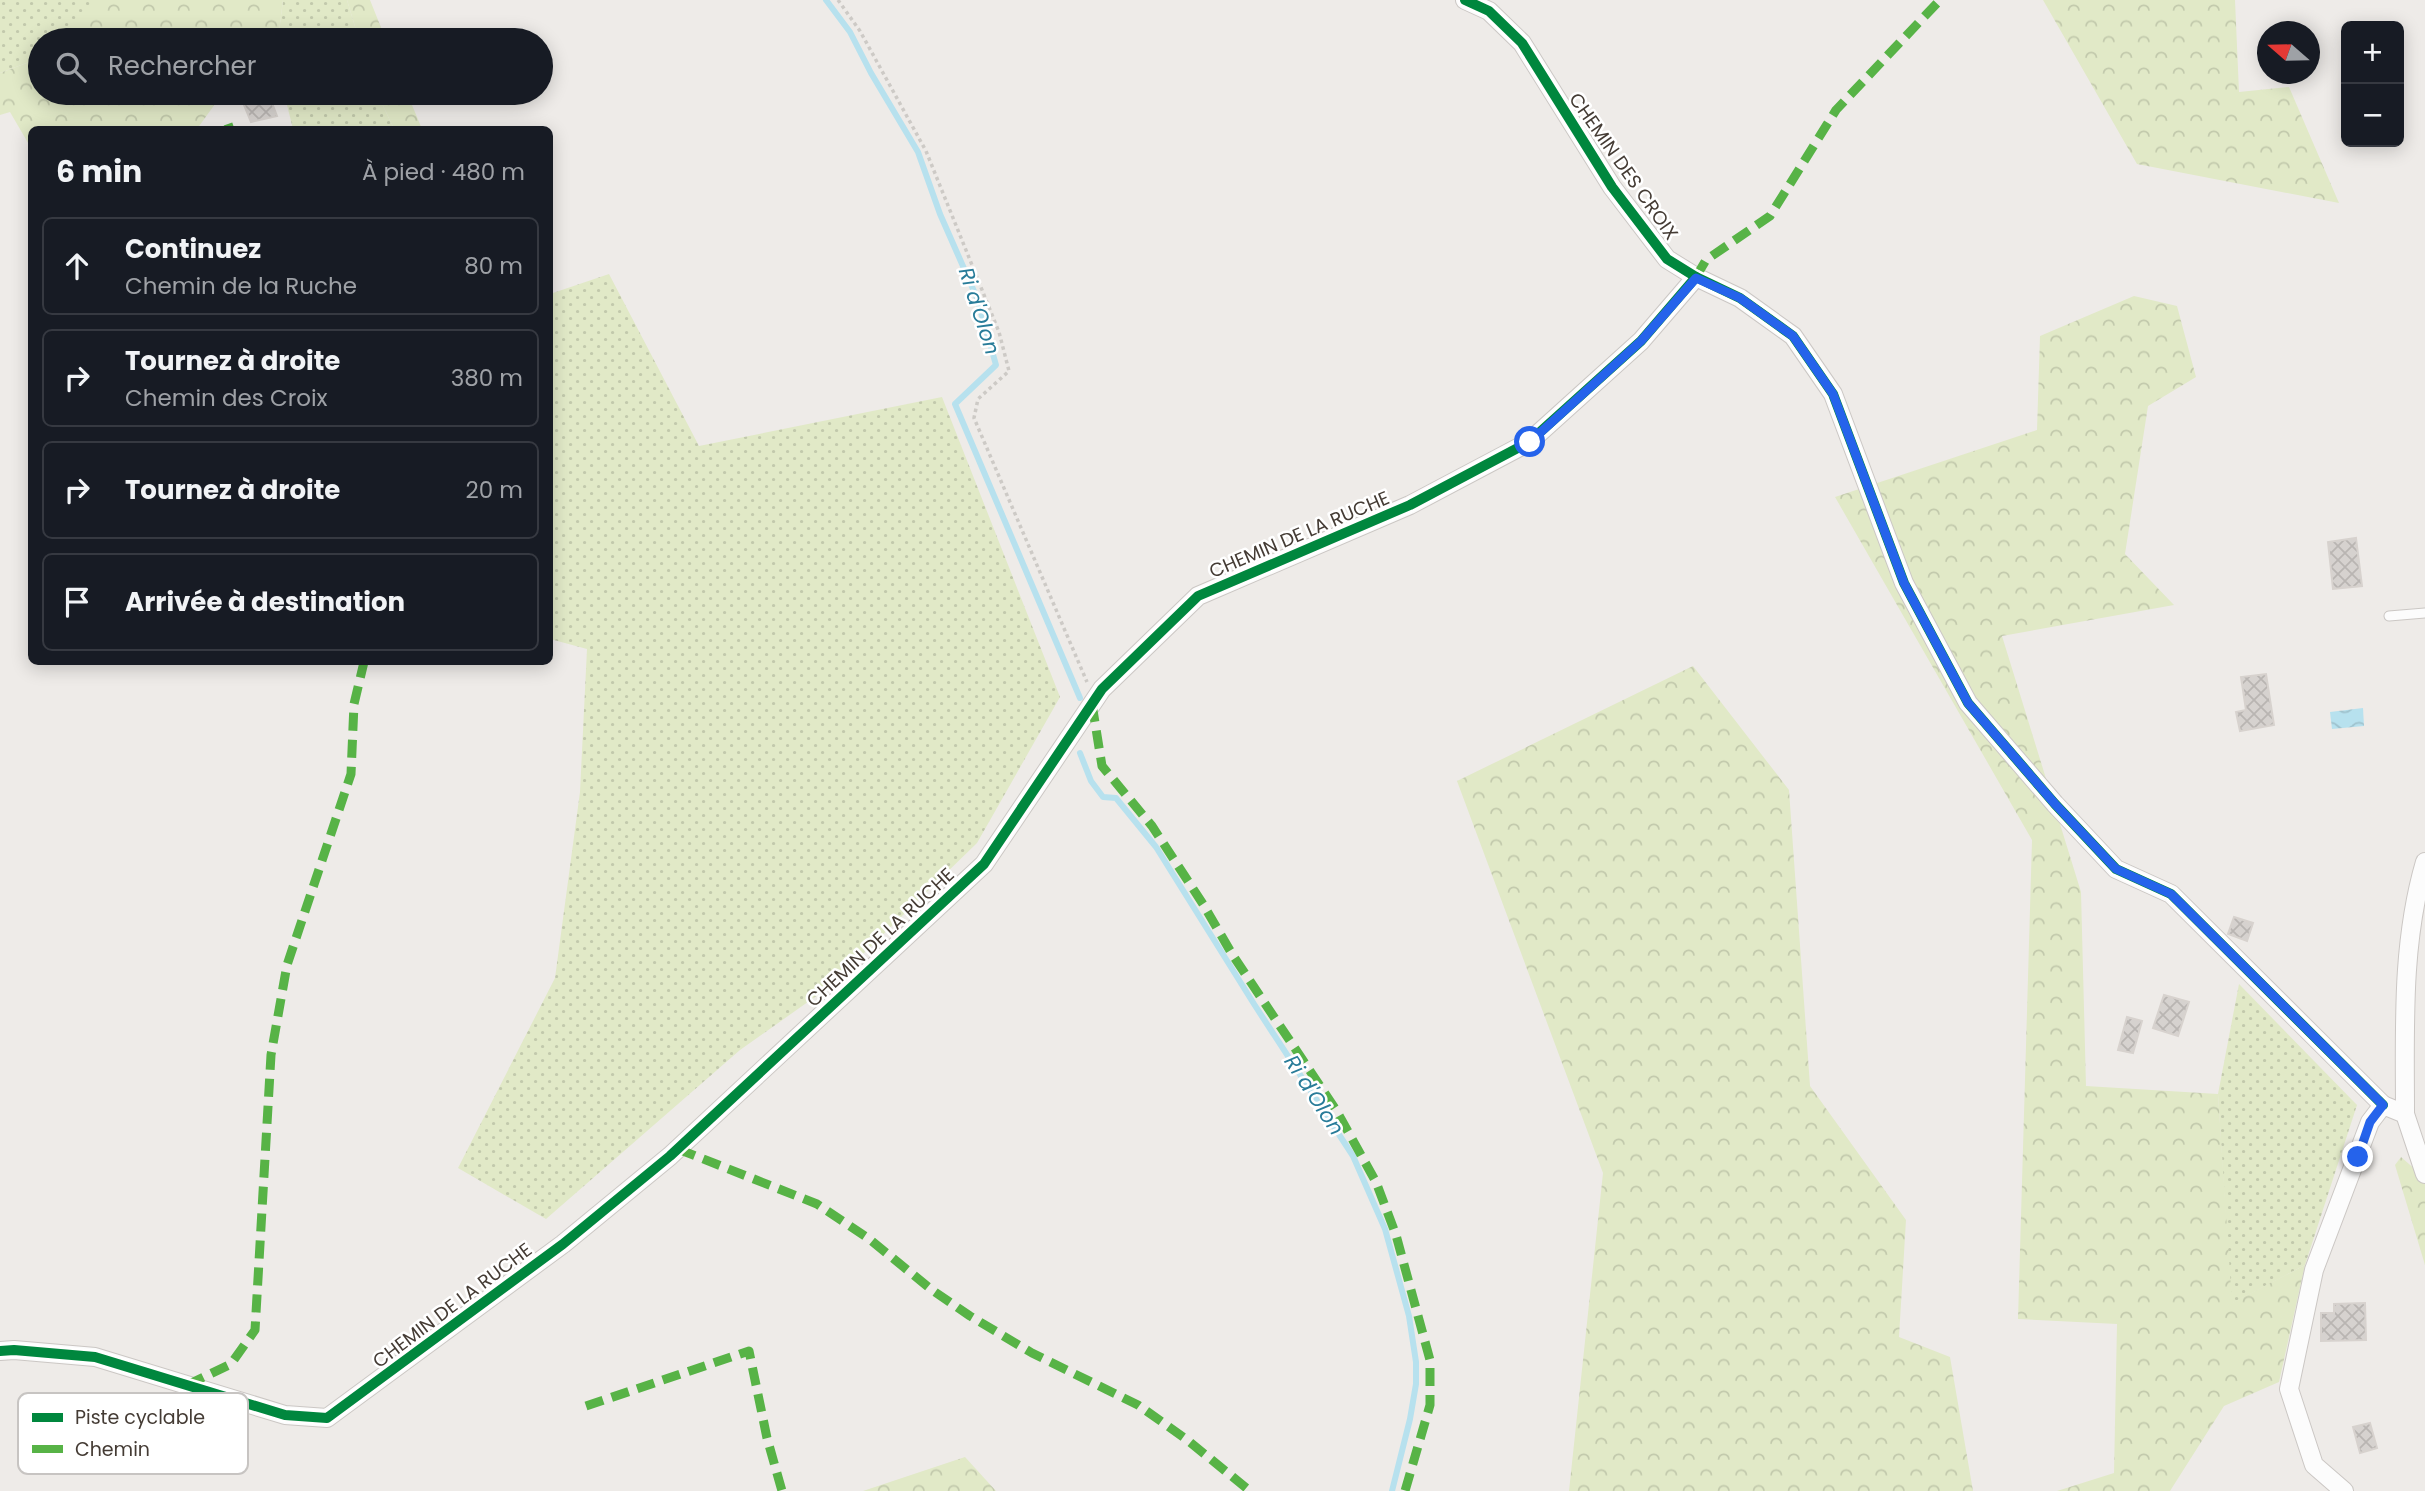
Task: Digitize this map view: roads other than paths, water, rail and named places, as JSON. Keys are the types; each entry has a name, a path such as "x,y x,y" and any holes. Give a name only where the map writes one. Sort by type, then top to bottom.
{"street":[{"name":"CHEMIN DES CROIX","path":"1465,0 1489,10 1522,43 1612,187 1667,259 1696,278 1740,298 1793,336 1833,394 1904,583 1968,703 2055,804 2116,869 2171,894 2383,1105"},
{"name":"CHEMIN DE LA RUCHE","path":"248,1404 285,1415 327,1418 563,1244 670,1156 984,864 1102,689 1198,596 1410,505 1530,442 1641,341 1696,278"},
{"path":"2425,862 2415,898 2404,985 2405,1114 2425,1174"},
{"path":"2343,1491 2314,1465 2289,1389 2314,1270 2370,1122 2383,1105 2405,1114"},
{"name":"CHEMIN DE LA RUCHE","path":"0,1351 95,1357 213,1393"}],"lane":[{"path":"2389,615 2425,613"}],"water":[{"path":"2363,708 2364,726 2332,729 2330,712"}],"waterway":[{"name":"Ri d'Olon","path":"826,0 850,32 918,152 940,214 977,298 996,365 955,404 1080,698"},
{"name":"Ri d'Olon","path":"1080,753 1091,781 1103,797 1116,798 1156,847 1353,1156 1385,1229 1409,1316 1416,1362 1416,1384 1410,1419 1392,1491"}]}
